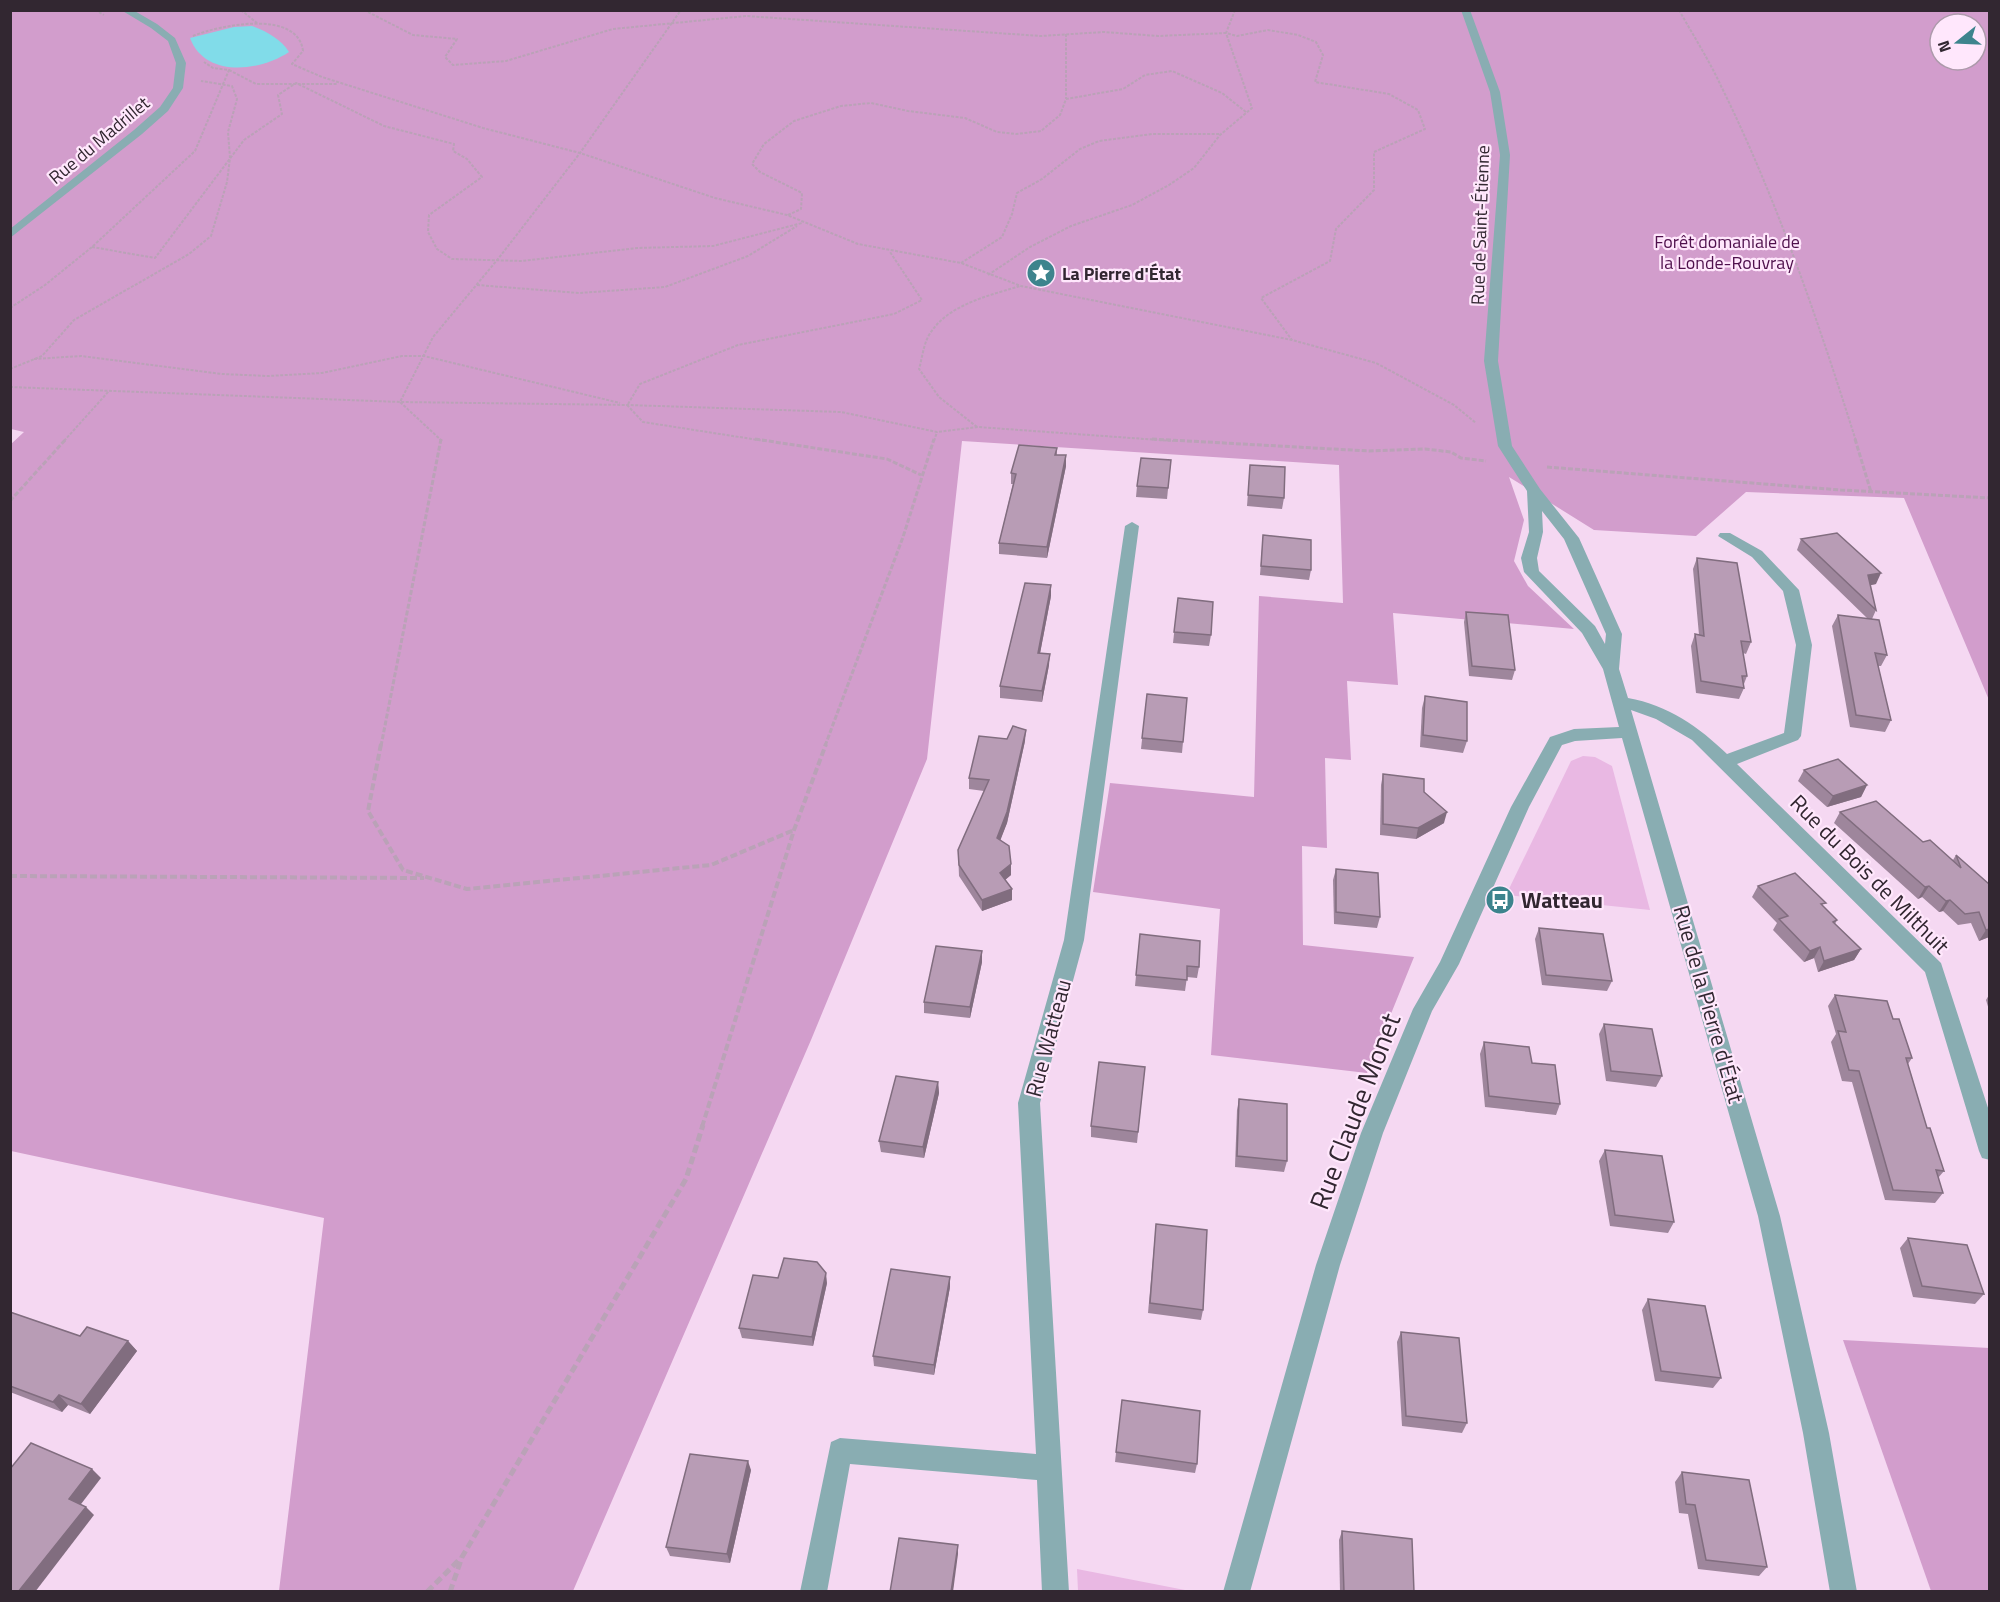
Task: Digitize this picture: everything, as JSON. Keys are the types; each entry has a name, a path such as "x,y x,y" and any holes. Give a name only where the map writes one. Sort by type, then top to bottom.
{"street":[{"name":"Rue du Madrillet","path":"10,235 138,132 164,109 178,88 181,63 172,40 154,26 125,10"},
{"name":"Rue de Saint-Étienne","path":"1465,10 1495,92 1505,154 1491,362 1505,446"},
{"name":"Rue de la Pierre d'État","path":"1505,446 1533,491 1571,538 1614,634 1611,669 1680,901 1769,1216 1816,1433 1844,1592"},
{"path":"1533,491 1536,532 1528,558 1532,572 1589,630 1611,669"},
{"name":"Rue Watteau","path":"1056,1592 1029,1103 1074,940 1132,526"},
{"path":"1725,536 1757,554 1791,590 1804,645 1791,736 1725,762"},
{"name":"Rue du Bois de Milthuit","path":"1622,703 1640,706 1669,717 1698,736 1934,968 1989,1151"},
{"name":"Rue Claude Monet","path":"1236,1592 1270,1461 1328,1265 1372,1133 1423,1009 1449,964 1520,807 1556,741 1574,735 1629,732"},
{"path":"813,1592 840,1451 1049,1468"}],"path":[{"path":"95,10 109,18"},
{"path":"241,10 258,24"},
{"path":"364,10 413,35 457,39 445,57 453,64 506,61 614,30 746,16 1041,36 1104,32 1158,36 1226,33 1237,36 1268,30 1298,35 1316,42 1323,56 1315,82 1389,94 1418,110 1425,129 1374,152 1374,189 1336,229 1330,261 1261,298 1292,340"},
{"path":"400,402 433,337 498,259 580,153 681,10"},
{"path":"988,275 1030,247 1071,226 1132,205 1169,185 1194,168 1221,135 1252,108 1226,33 1234,10"},
{"path":"1679,10 1726,97 1796,267 1858,444 1871,492"},
{"path":"189,38 198,33 240,23 258,24 291,31 302,42 303,51 292,64 344,84 483,128 580,153 715,198 787,215 858,244 961,262 988,275 1021,286 1292,340 1376,363 1454,405 1505,446"},
{"path":"787,215 801,209 802,194 760,172 752,164 764,144 794,121 842,106 872,103 908,111 965,118 997,132 1016,134 1041,131 1060,115 1066,99 1066,34"},
{"path":"202,60 213,68 229,70 256,84 344,84"},
{"path":"10,308 45,285 92,247 195,151 229,70"},
{"path":"1066,99 1123,89 1145,75 1172,71 1222,93 1246,112"},
{"path":"92,247 155,258 244,140 282,114 278,95 296,83"},
{"path":"296,83 384,126 454,144 453,150 467,159 482,177 470,190 445,203 429,215 428,232 436,249 452,259 522,261 637,248 713,246 802,223"},
{"path":"10,369 42,356 74,321 189,254 211,236 227,182 230,158 228,132 237,99 232,86 222,85"},
{"path":"961,262 1002,237 1017,193 1041,180 1070,155 1089,145 1137,135 1196,132 1221,135"},
{"path":"476,285 579,292 665,287 748,256 802,223"},
{"path":"628,405 640,384 738,345 894,314 922,300 890,251"},
{"path":"978,427 939,398 919,369 928,337 949,314 979,299 1021,286"},
{"path":"34,359 81,356 222,374 268,376 322,373 402,356 424,356 628,405 643,422 887,459 921,475"},
{"path":"10,387 400,402 628,405 841,412 937,432 978,427 1252,446 1369,451 1432,449 1451,452 1461,458 1517,465 1871,492 1989,498"},
{"path":"10,501 110,391"},
{"path":"400,402 442,440 368,811 403,870 467,889 711,865 794,830"},
{"path":"450,1592 462,1557 686,1179 794,830 903,537 921,475 937,432"},
{"path":"10,876 429,878"},
{"path":"427,1592 462,1557"}],"shaded area":[{"path":"1583,756 1595,757 1612,766 1650,910 1506,895 1571,761"},
{"path":"1077,1569 1190,1591 1078,1591"}],"green space":[{"name":"Forêt domaniale de la Londe-Rouvray","path":"11,11 1989,11 1989,700 1904,498 1746,492 1696,536 1594,530 1509,477 1524,520 1514,561 1528,586 1574,629 1393,613 1398,685 1347,681 1351,760 1325,758 1327,848 1302,846 1303,945 1414,957 1367,1073 1211,1055 1220,909 1093,892 1110,783 1254,797 1259,596 1343,603 1339,465 962,441 927,759 811,1040 573,1591 279,1591 324,1218 11,1151 10,445 24,432 11,429"},
{"path":"1843,1340 1989,1348 1989,1591 1931,1591"}],"water":[{"path":"252,26 273,36 289,52 263,64 234,67 208,60 197,51 190,38 234,27"}],"building":[{"path":"1019,445 1057,448 1055,455 1066,455 1047,547 999,543 1016,474 1011,473"},
{"path":"1141,458 1171,460 1168,488 1137,486"},
{"path":"1250,465 1285,467 1284,498 1248,495"},
{"path":"1837,533 1881,573 1868,575 1876,610 1801,539"},
{"path":"1263,535 1311,540 1311,570 1261,566"},
{"path":"1697,558 1737,563 1751,642 1741,641 1747,676 1742,676 1744,688 1701,681 1695,634 1704,636"},
{"path":"1025,583 1051,585 1038,653 1050,654 1042,691 1000,686"},
{"path":"1178,598 1213,602 1211,635 1174,632"},
{"path":"1466,612 1508,615 1515,670 1472,666"},
{"path":"1838,615 1879,620 1887,655 1875,653 1891,720 1856,715"},
{"path":"1147,694 1187,698 1183,742 1142,738"},
{"path":"1425,696 1467,702 1467,741 1423,735"},
{"path":"1013,726 1026,730 1007,812 997,838 1009,846 1011,864 1000,873 1012,889 982,900 959,865 958,850 989,780 969,778 979,736 1007,739"},
{"path":"1838,759 1867,785 1833,796 1804,770"},
{"path":"1383,774 1424,779 1424,792 1447,812 1418,828 1383,824"},
{"path":"1876,801 1923,842 1930,840 1961,868 1956,855 1989,884 1989,929 1986,930 1979,912 1965,914 1950,900 1946,901 1929,886 1925,887 1840,812"},
{"path":"1336,869 1378,873 1380,917 1336,912"},
{"path":"1795,873 1826,903 1821,904 1837,920 1833,922 1861,949 1824,961 1820,947 1810,951 1779,919 1788,916 1758,886"},
{"path":"1539,928 1603,934 1612,981 1546,975"},
{"path":"1140,934 1200,941 1199,967 1187,966 1187,980 1136,975"},
{"path":"936,946 982,951 970,1007 924,1002"},
{"path":"1835,995 1887,1001 1893,1019 1899,1019 1912,1058 1906,1058 1927,1128 1930,1128 1944,1171 1936,1170 1943,1193 1893,1190 1859,1071 1849,1070 1838,1031 1846,1032"},
{"path":"1604,1024 1652,1029 1662,1076 1611,1071"},
{"path":"1484,1042 1529,1047 1532,1063 1555,1065 1560,1104 1489,1096"},
{"path":"1099,1062 1145,1067 1138,1132 1091,1126"},
{"path":"896,1076 938,1082 923,1147 879,1141"},
{"path":"1239,1099 1287,1104 1287,1161 1237,1156"},
{"path":"1605,1150 1662,1156 1674,1222 1615,1215"},
{"path":"1156,1224 1207,1230 1203,1310 1150,1303"},
{"path":"1908,1238 1967,1245 1984,1294 1922,1286"},
{"path":"784,1258 817,1262 826,1273 812,1337 739,1328 753,1275 778,1278"},
{"path":"891,1269 950,1277 934,1365 873,1356"},
{"path":"1648,1299 1705,1306 1721,1378 1661,1371"},
{"path":"10,1312 80,1336 87,1327 128,1341 81,1404 59,1395 53,1402 10,1386"},
{"path":"1401,1332 1459,1338 1467,1423 1406,1416"},
{"path":"1122,1400 1200,1411 1197,1464 1116,1452"},
{"path":"31,1443 92,1469 69,1499 86,1507 18,1592 10,1592 10,1469"},
{"path":"690,1454 748,1461 727,1554 666,1547"},
{"path":"1682,1472 1749,1480 1767,1567 1706,1560 1695,1505 1686,1504"},
{"path":"1342,1531 1412,1539 1414,1592 1344,1592"},
{"path":"899,1538 958,1545 951,1592 890,1592"}],"place":[{"name":"La Pierre d'État","path":"1041,273"},
{"name":"Watteau","path":"1500,900"}]}
